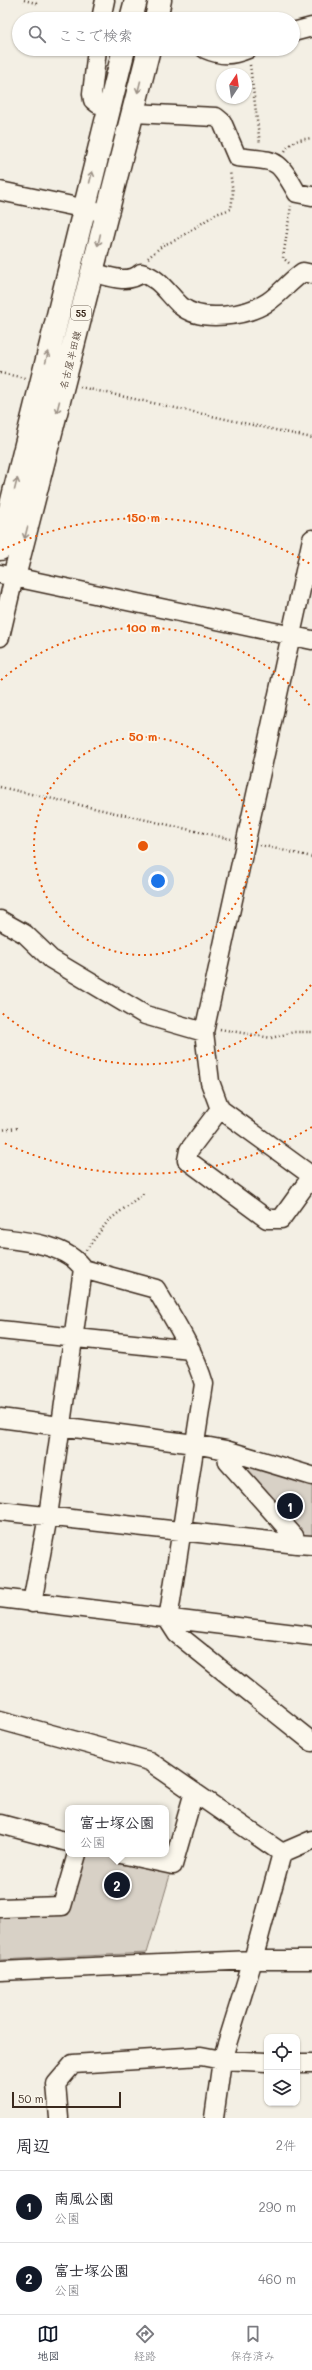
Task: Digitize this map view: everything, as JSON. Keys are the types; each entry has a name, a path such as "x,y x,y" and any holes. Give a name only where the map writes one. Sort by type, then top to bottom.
{"main road":[{"path":"133,12 136,0"},
{"path":"157,12 160,0"},
{"name":"55","path":"0,549 83,207 122,56"},
{"name":"名古屋半田線","path":"7,576 64,384 106,213 147,56"}],"street":[{"path":"102,12 105,0"},
{"path":"300,30 312,27"},
{"path":"96,56 92,94 93,100 98,104 109,106"},
{"path":"133,113 216,116 222,122 237,157 270,162 304,193"},
{"path":"0,191 83,207 106,213"},
{"path":"92,272 126,280 135,279 142,273 152,276 187,310 212,317 235,314 266,304 306,274"},
{"path":"220,1109 190,1150 187,1160 267,1219 281,1219 312,1176 220,1109 210,1082 204,1032 312,540"},
{"path":"0,637 7,576 312,640"},
{"path":"0,920 25,934 51,959 145,1015 204,1032"},
{"path":"0,1238 63,1250 81,1265 156,1289 191,1350 204,1384 180,1532 172,1602 168,1620 177,1634 312,1742"},
{"path":"32,1603 48,1516 73,1338 81,1265"},
{"path":"0,1330 191,1350"},
{"path":"0,1418 194,1444 226,1450 312,1476"},
{"path":"226,1450 228,1462 294,1536 304,1544"},
{"path":"0,1511 180,1532 304,1544"},
{"path":"0,1598 168,1620 186,1620 312,1636"},
{"path":"0,1720 149,1761 282,1853"},
{"path":"135,1857 173,1865 194,1792"},
{"path":"0,1824 65,1841"},
{"path":"282,1853 312,1840"},
{"path":"214,2118 222,2060 253,1960 282,1853"},
{"path":"0,1908 62,1906 76,1857"},
{"path":"0,1971 253,1960 312,1960"},
{"path":"59,2118 56,2084 73,2064 201,2056 222,2060 264,2062"},
{"path":"300,2062 312,2063"}],"path":[{"path":"24,0 36,3 38,0"},
{"path":"247,56 270,162"},
{"path":"270,162 291,142 312,138"},
{"path":"142,273 148,257 159,247 176,240 216,214 231,209 233,193 230,168 237,157"},
{"path":"304,193 292,195 283,258 306,274"},
{"path":"0,373 41,382"},
{"path":"64,384 312,438"},
{"path":"0,787 312,857"},
{"path":"204,1032 215,1029 271,1038 294,1032 312,1032"},
{"path":"0,1130 18,1128"},
{"path":"81,1265 108,1221 144,1193"}],"shaded area":[{"path":"226,1450 312,1476 312,1545 297,1544"},
{"path":"76,1857 135,1857 173,1865 147,1953 0,1960 0,1908 62,1906"}],"place":[{"name":"南風公園","path":"290,1506"},
{"name":"富士塚公園","path":"117,1885"}]}
